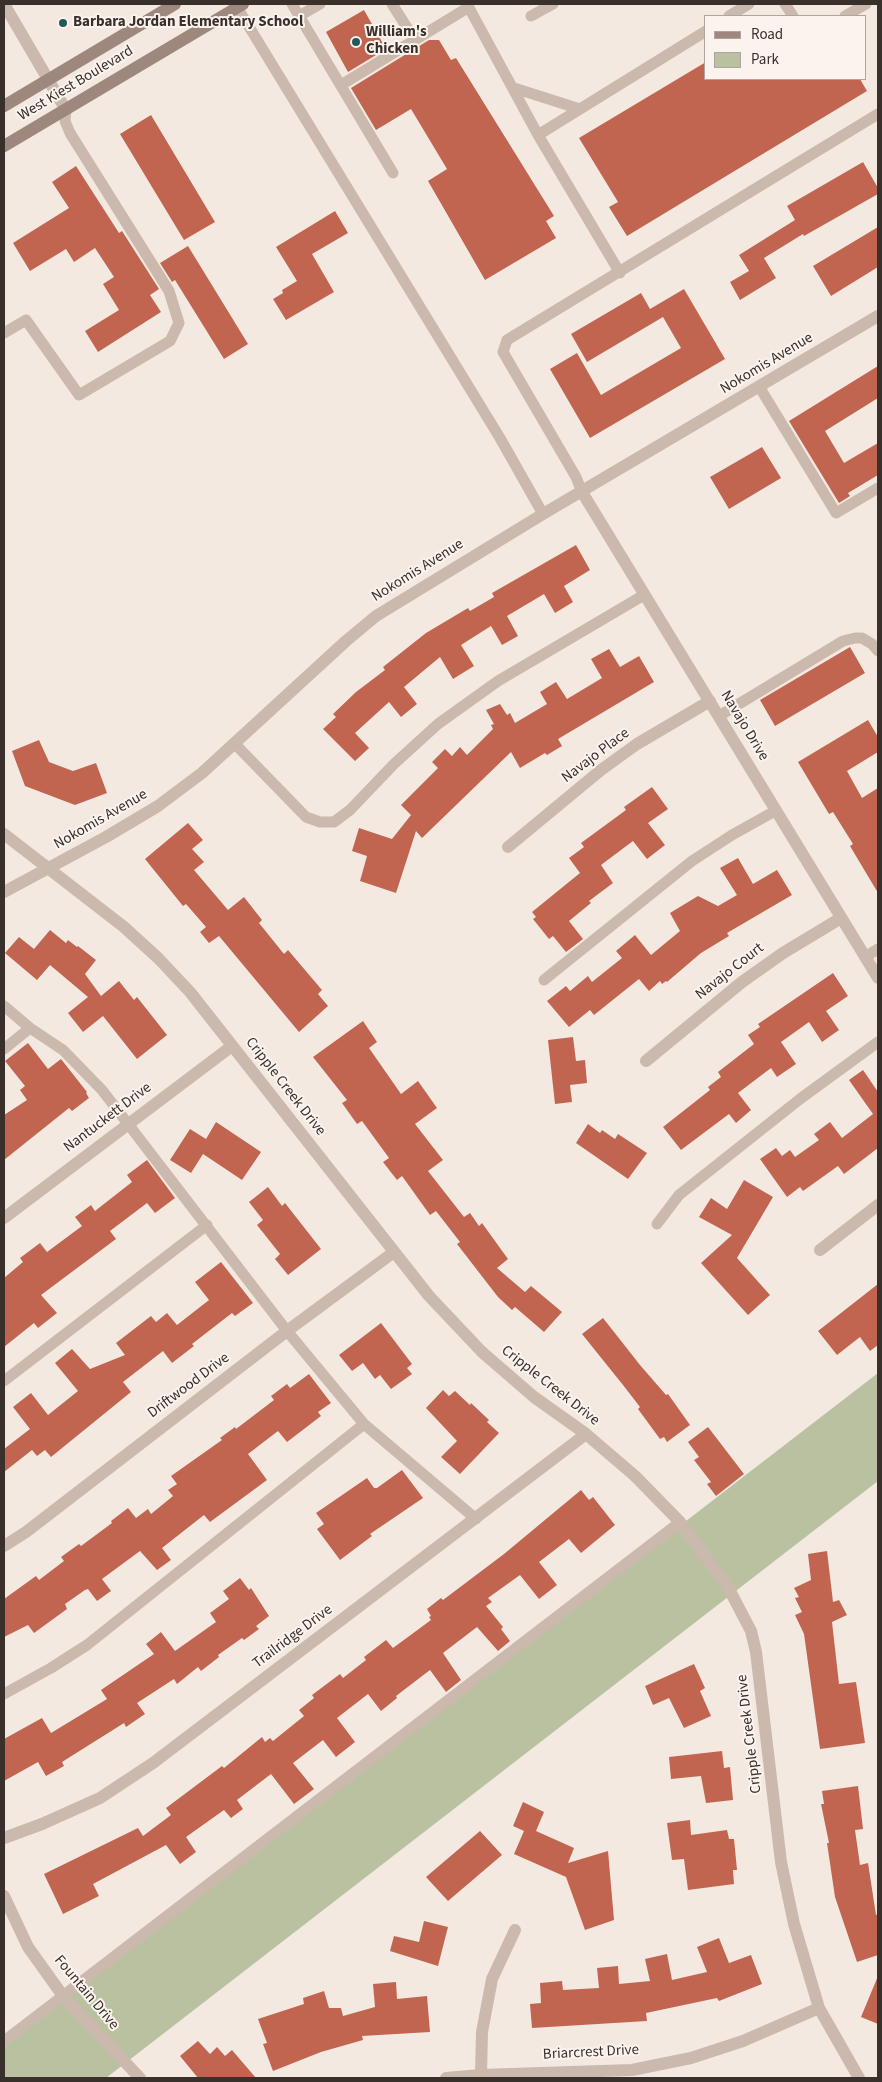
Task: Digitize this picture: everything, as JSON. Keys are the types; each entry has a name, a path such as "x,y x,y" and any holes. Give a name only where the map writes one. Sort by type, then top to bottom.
{"main road":[{"name":"West Kiest Boulevard","path":"4,106 175,4"},
{"name":"West Kiest Boulevard","path":"4,146 238,5"}],"street":[{"path":"4,4 66,110"},
{"name":"Nokomis Avenue","path":"4,892 106,837 158,806 202,773 346,641 376,616 543,514 877,320"},
{"name":"Navajo Drive","path":"582,492 841,918 876,971"},
{"name":"Navajo Place","path":"508,847 601,770 637,744 710,701"},
{"name":"Cripple Creek Drive","path":"4,834 124,927 158,958 190,992 429,1296 482,1352 534,1396 586,1434 635,1476 680,1522 730,1589 751,1631 756,1652 781,1862 794,1924 819,2008 859,2078"},
{"name":"Navajo Court","path":"646,1062 742,982 783,953 841,918"},
{"name":"Nantuckett Drive","path":"4,1218 232,1046"},
{"path":"820,1250 878,1205"},
{"name":"Driftwood Drive","path":"4,1546 26,1532 287,1331 394,1252"},
{"name":"Trailridge Drive","path":"4,1838 42,1824 100,1798 153,1763 586,1434"},
{"name":"Fountain Drive","path":"4,1896 28,1947 63,1996 140,2078"},
{"path":"481,2075 482,2032 492,1978 515,1930"},
{"name":"Briarcrest Drive","path":"446,2078 632,2070 683,2060 743,2041 819,2008"}],"lane":[{"path":"292,4 393,173"},
{"path":"299,16 320,4"},
{"path":"392,4 415,40"},
{"path":"531,16 553,4"},
{"path":"731,15 749,4"},
{"path":"786,4 792,15"},
{"path":"847,15 866,4"},
{"path":"238,5 500,438 543,514"},
{"path":"341,85 468,5 538,135 620,273"},
{"path":"538,135 704,32"},
{"path":"514,88 580,108"},
{"path":"4,333 26,320 79,395 170,341 179,323 169,291 70,133 65,121 66,110"},
{"path":"582,492 576,477 503,352 507,340 620,273 878,114"},
{"path":"760,388 836,513 878,488"},
{"path":"235,744 306,817 320,822 334,822 350,810 394,764 438,724 498,681 644,595"},
{"path":"719,716 843,642 862,638 872,644 878,652"},
{"path":"544,980 692,861 732,835 776,811"},
{"path":"865,957 878,949"},
{"path":"4,1006 30,1028 63,1050 102,1090 287,1331 364,1424 476,1519"},
{"path":"4,1048 30,1028"},
{"path":"657,1224 679,1195 800,1099 878,1042"},
{"path":"4,1381 207,1225"},
{"path":"4,1694 51,1668 87,1645 364,1424"},
{"path":"4,2041 680,1522"}],"green space":[{"path":"878,1373 878,1481 106,2078 4,2078 4,2047"}],"building":[{"name":"William's Chicken","path":"364,10 386,49 348,72 326,32"},
{"path":"429,40 439,40 451,60 456,58 554,216 546,221 556,238 485,280 428,181 447,169 411,109 376,130 351,88"},
{"path":"704,63 704,80 861,80 867,91 627,236 609,207 618,202 579,138"},
{"path":"151,115 215,222 184,240 120,134"},
{"path":"863,162 878,188 878,194 804,236 803,234 764,258 776,278 740,300 730,282 749,271 739,255 795,220 787,206"},
{"path":"76,166 119,233 122,231 159,289 150,295 161,312 98,352 85,331 119,310 103,284 114,277 95,248 74,262 66,249 30,271 13,243 69,208 52,182"},
{"path":"335,211 348,233 312,254 334,292 286,320 273,299 283,293 282,290 297,281 276,247"},
{"path":"878,227 878,267 831,296 813,266"},
{"path":"188,246 248,344 224,359 175,280 172,282 160,263"},
{"path":"684,289 725,359 590,438 550,369 577,353 601,395 681,348 663,317 587,362 571,334 641,293 650,309"},
{"path":"878,366 878,398 825,431 844,463 878,443 878,475 848,493 850,496 839,503 789,421"},
{"path":"762,447 781,478 729,509 710,477"},
{"path":"576,545 590,570 564,586 573,602 555,613 544,594 507,616 518,636 502,645 491,626 461,645 474,666 453,679 440,657 404,687 417,704 401,717 389,702 355,733 369,748 355,761 323,729 336,717 333,714 356,692 385,670 383,667 426,633 468,608 470,611 494,597 492,593"},
{"path":"850,647 865,673 775,726 760,700"},
{"path":"609,649 620,667 639,656 654,682 558,739 562,746 547,755 545,753 520,768 511,752 422,838 416,831 396,893 360,881 367,856 352,851 359,828 392,839 411,815 401,805 438,768 432,762 445,749 452,756 460,747 467,755 493,729 491,725 494,724 486,710 500,704 507,715 510,713 515,723 547,704 540,692 556,682 567,699 602,678 591,659"},
{"path":"868,720 878,737 878,752 847,771 862,798 878,788 878,893 850,846 853,844 833,812 829,814 798,762"},
{"path":"39,740 49,762 73,771 96,763 107,793 75,805 25,786 12,751"},
{"path":"652,787 668,809 648,823 665,845 647,859 633,841 601,865 613,883 589,901 591,903 569,921 583,939 566,952 553,936 549,939 533,919 536,917 532,912 580,873 569,858 584,847 581,843 626,810 624,807"},
{"path":"188,823 203,840 192,849 204,862 194,870 228,910 244,897 262,920 259,923 284,954 288,950 322,990 318,994 328,1006 299,1032 219,936 209,943 200,932 206,927 186,904 183,906 145,859"},
{"path":"738,858 753,884 777,870 792,895 727,933 729,936 701,953 667,982 662,984 660,981 649,991 639,979 594,1015 590,1010 569,1027 547,1001 566,986 570,991 588,976 592,982 622,958 616,951 635,935 651,955 680,931 670,913 698,896 718,906 737,895 720,868"},
{"path":"50,930 66,943 68,940 96,960 85,974 101,996 119,981 134,1000 137,997 167,1035 137,1059 103,1016 83,1032 68,1013 88,997 50,965 37,980 5,953 19,937 34,949"},
{"path":"833,973 848,996 826,1011 839,1030 822,1042 809,1022 781,1042 796,1064 777,1077 771,1068 738,1093 751,1110 736,1123 729,1114 681,1150 663,1127 710,1090 708,1087 721,1077 718,1072 754,1044 748,1035 760,1027 758,1024"},
{"path":"363,1021 377,1042 369,1048 401,1094 418,1081 437,1108 415,1124 443,1160 428,1171 464,1217 470,1213 479,1226 482,1223 508,1259 497,1268 525,1292 531,1286 562,1312 544,1332 515,1307 512,1310 498,1297 457,1244 460,1242 436,1211 430,1215 402,1176 397,1180 383,1162 389,1158 362,1121 357,1124 342,1103 347,1100 313,1057"},
{"path":"573,1037 576,1061 585,1060 587,1083 570,1085 572,1102 555,1104 548,1040"},
{"path":"28,1043 48,1069 61,1059 87,1092 89,1098 72,1111 69,1108 4,1160 4,1115 27,1100 20,1090 25,1086 5,1061"},
{"path":"863,1070 878,1092 878,1148 844,1174 838,1166 803,1191 800,1187 787,1197 760,1159 776,1148 782,1156 790,1150 795,1157 819,1140 814,1134 830,1122 842,1138 873,1114 849,1080"},
{"path":"216,1122 261,1152 242,1180 203,1154 191,1173 170,1160 190,1129 206,1139"},
{"path":"588,1124 600,1133 602,1130 615,1139 618,1134 647,1153 628,1179 576,1143"},
{"path":"147,1160 175,1198 155,1213 147,1203 110,1231 116,1239 41,1295 57,1313 38,1328 34,1323 4,1347 4,1278 23,1262 20,1258 40,1243 47,1252 82,1226 75,1217 91,1205 95,1211 132,1182 127,1175"},
{"path":"744,1180 773,1197 737,1258 770,1295 748,1315 701,1263 732,1235 699,1217 711,1198 727,1209"},
{"path":"268,1187 282,1206 285,1203 321,1249 288,1275 275,1259 280,1254 257,1225 263,1220 249,1202"},
{"path":"221,1262 253,1303 235,1316 232,1313 192,1344 194,1346 172,1363 163,1351 123,1382 131,1392 51,1457 45,1450 37,1456 32,1450 4,1472 4,1449 30,1429 13,1407 31,1393 48,1415 78,1391 55,1363 72,1349 90,1369 125,1355 116,1343 151,1316 156,1322 167,1313 177,1325 209,1300 195,1282"},
{"path":"878,1284 878,1345 870,1351 860,1337 837,1355 818,1331"},
{"path":"603,1318 640,1365 666,1395 668,1394 690,1425 667,1442 664,1437 660,1439 638,1409 640,1407 582,1334"},
{"path":"381,1323 412,1364 407,1368 412,1374 391,1389 380,1375 375,1379 363,1363 352,1371 339,1355"},
{"path":"309,1374 331,1403 318,1412 321,1416 287,1442 278,1431 248,1454 267,1480 210,1522 204,1515 162,1548 171,1560 157,1570 140,1551 102,1579 111,1591 97,1601 88,1589 85,1590 65,1604 67,1609 34,1633 28,1625 4,1637 4,1599 36,1576 39,1580 64,1561 61,1557 79,1544 81,1546 112,1523 111,1521 128,1508 136,1518 148,1509 151,1514 173,1496 168,1490 177,1484 171,1476 274,1400 271,1396 287,1384 290,1388"},
{"path":"443,1390 449,1396 455,1391 470,1405 471,1403 489,1420 487,1422 499,1433 460,1474 441,1457 457,1441 426,1408"},
{"path":"708,1427 744,1474 716,1496 707,1484 711,1482 694,1460 699,1457 688,1442"},
{"path":"402,1470 423,1498 370,1534 372,1536 340,1560 317,1529 324,1524 316,1513 367,1478 374,1488 377,1488"},
{"path":"581,1490 589,1500 593,1497 615,1525 581,1553 569,1539 539,1562 557,1585 539,1599 520,1575 488,1598 492,1602 486,1606 503,1627 501,1629 510,1641 498,1651 477,1627 443,1653 461,1680 446,1692 430,1670 396,1696 397,1698 381,1711 368,1694 337,1718 355,1742 336,1757 323,1740 293,1763 314,1789 294,1804 271,1774 237,1800 243,1809 231,1818 224,1810 186,1837 196,1852 180,1864 166,1845 93,1884 99,1896 63,1914 44,1874 138,1828 143,1836 171,1815 166,1808 222,1766 224,1768 262,1737 265,1742 270,1738 273,1741 304,1716 299,1710 314,1698 312,1695 340,1674 343,1678 366,1660 364,1657 386,1640 393,1648 431,1620 427,1609 441,1598 443,1600 504,1554"},
{"path":"827,1551 833,1602 839,1600 847,1615 832,1622 839,1684 856,1682 865,1743 820,1749 804,1634 795,1615 802,1612 795,1598 799,1597 794,1588 811,1580 808,1554"},
{"path":"240,1578 249,1590 251,1588 269,1616 256,1626 259,1629 244,1640 242,1638 218,1655 219,1657 201,1671 198,1667 177,1684 174,1679 137,1703 145,1714 126,1727 124,1723 62,1762 64,1766 46,1776 38,1762 4,1781 4,1739 42,1718 51,1733 107,1699 101,1690 154,1654 146,1644 161,1632 175,1651 216,1622 210,1613 229,1599 223,1591"},
{"path":"694,1664 705,1688 700,1691 711,1716 684,1728 669,1698 653,1705 645,1686"},
{"path":"722,1751 724,1768 730,1767 733,1800 706,1803 701,1776 671,1779 669,1757"},
{"path":"858,1786 863,1829 855,1830 860,1865 868,1863 876,1915 878,1914 878,1955 857,1962 835,1897 827,1843 829,1843 821,1804 824,1804 822,1791"},
{"path":"523,1802 544,1812 536,1831 574,1848 568,1863 608,1851 614,1920 585,1930 566,1877 514,1854 524,1831 513,1826"},
{"path":"690,1820 691,1835 727,1830 729,1839 734,1839 737,1870 733,1870 734,1884 688,1890 684,1859 672,1860 667,1823"},
{"path":"480,1831 502,1855 448,1901 426,1877"},
{"path":"424,1921 448,1927 438,1966 390,1951 394,1936 419,1942"},
{"path":"719,1938 729,1963 751,1955 762,1984 719,2001 717,1998 646,2013 647,2021 532,2028 530,2004 541,2003 540,1983 562,1981 563,1990 599,1988 597,1968 618,1966 619,1984 650,1981 645,1959 667,1954 672,1980 707,1972 697,1947"},
{"path":"878,1976 878,2024 861,2017"},
{"path":"396,1982 397,1999 427,1996 430,2032 362,2036 363,2040 321,2052 273,2071 263,2044 267,2043 258,2019 304,2004 303,1998 324,1991 329,2008 341,2008 343,2016 375,2007 373,1984"},
{"path":"198,2041 210,2054 217,2047 225,2056 232,2050 256,2078 198,2078 180,2056"}],"place":[{"name":"Barbara Jordan Elementary School","path":"63,23"},
{"name":"William's Chicken","path":"356,42"}]}
